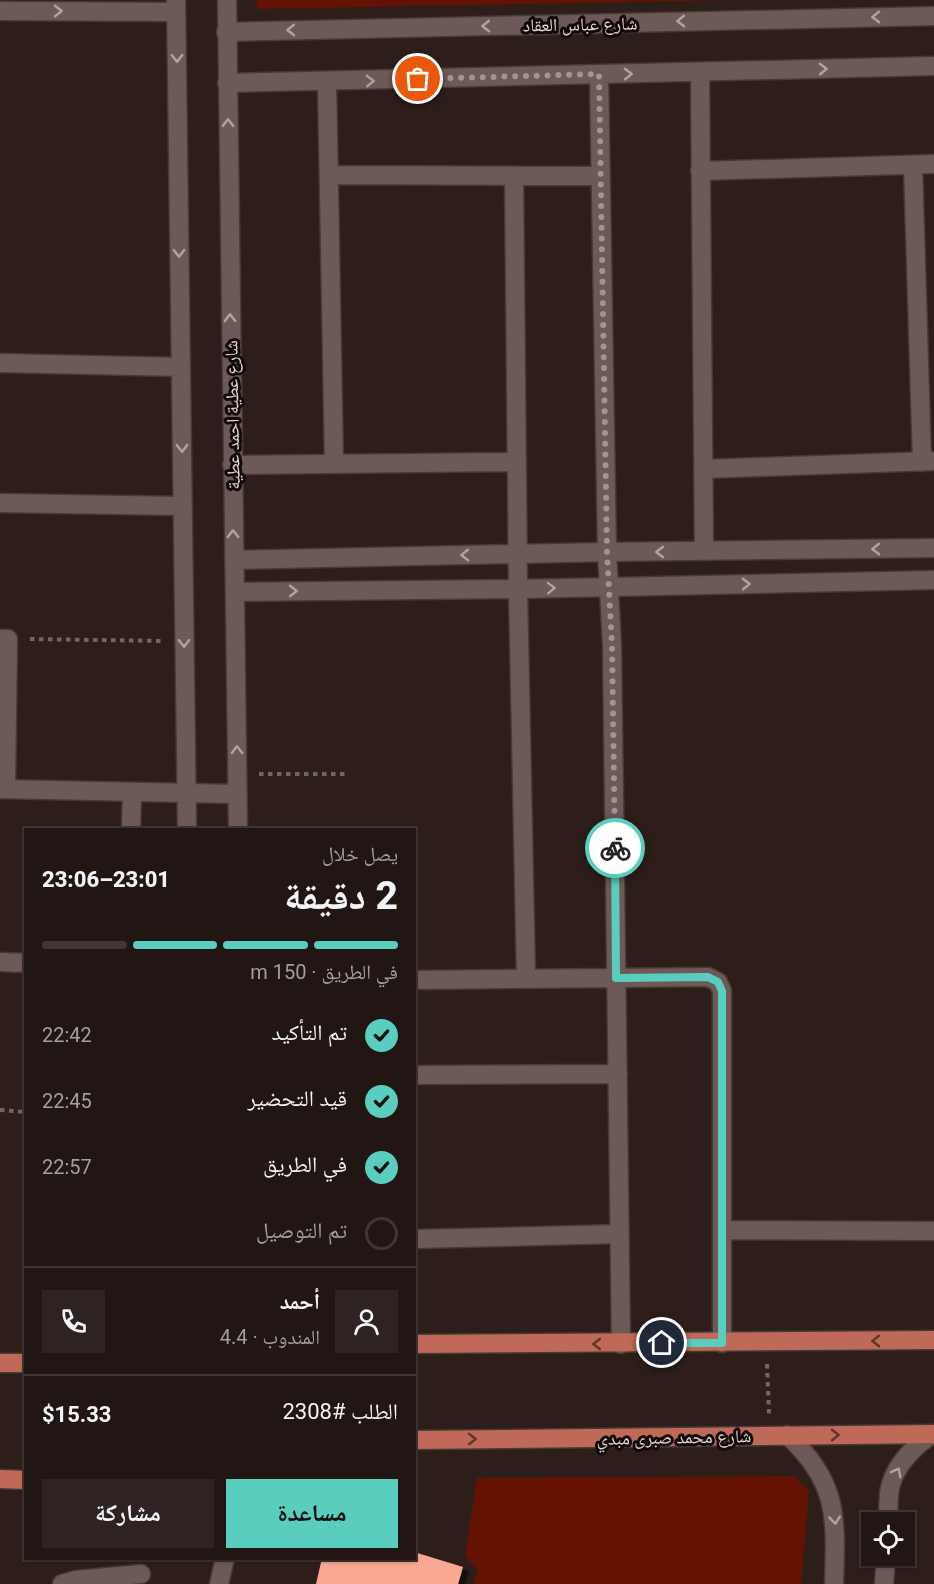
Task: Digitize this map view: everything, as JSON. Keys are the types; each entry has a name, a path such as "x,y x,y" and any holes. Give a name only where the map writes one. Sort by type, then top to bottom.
{"main road":[{"path":"416,1344 934,1340"},
{"path":"0,1363 24,1363"},
{"name":"شارع محمد صبرى مبدي","path":"416,1440 933,1434"},
{"path":"0,1479 24,1480"}],"street":[{"name":"شارع عطية احمد عطية","path":"226,0 238,828"},
{"path":"0,11 176,6 187,828"},
{"name":"شارع عباس العقاد","path":"226,32 934,16"},
{"path":"227,83 934,66"},
{"path":"700,72 704,551"},
{"path":"599,74 607,552 612,646 621,1344"},
{"path":"327,82 334,464"},
{"path":"700,171 934,164"},
{"path":"703,468 928,462 913,165"},
{"path":"329,175 601,176"},
{"path":"514,176 518,589 526,978"},
{"path":"0,363 181,367"},
{"path":"232,465 517,462"},
{"path":"0,503 182,506"},
{"path":"234,560 934,548"},
{"path":"235,592 518,589 934,580"},
{"path":"4,639 3,789 237,794"},
{"path":"130,828 132,792"},
{"path":"0,962 24,963"},
{"path":"416,980 708,977 721,986 722,1343"},
{"path":"416,1075 618,1074"},
{"path":"722,1230 934,1231"},
{"path":"416,1239 619,1234"},
{"path":"889,1512 890,1485 897,1469 907,1455 933,1434"},
{"path":"778,1435 802,1449 816,1466 826,1485 833,1505 836,1526 834,1584"},
{"path":"219,1584 225,1560"},
{"path":"884,1584 885,1566"},
{"path":"62,1584 139,1572"}],"path":[{"path":"4,639 184,641"},
{"path":"237,774 345,774"},
{"path":"0,1110 24,1112"},
{"path":"767,1342 778,1435"}],"shaded area":[{"path":"257,0 736,0 257,9"},
{"path":"795,1476 809,1492 801,1584 473,1584 478,1570 465,1556 477,1478"}],"building":[{"path":"416,1553 463,1567 458,1584 316,1584 322,1560 416,1560"}],"way so far":[{"path":"418,79 599,74 607,552 612,646 615,848"}],"route":[{"path":"615,848 616,978 708,977 718,982 722,991 722,1343 662,1343"}]}
